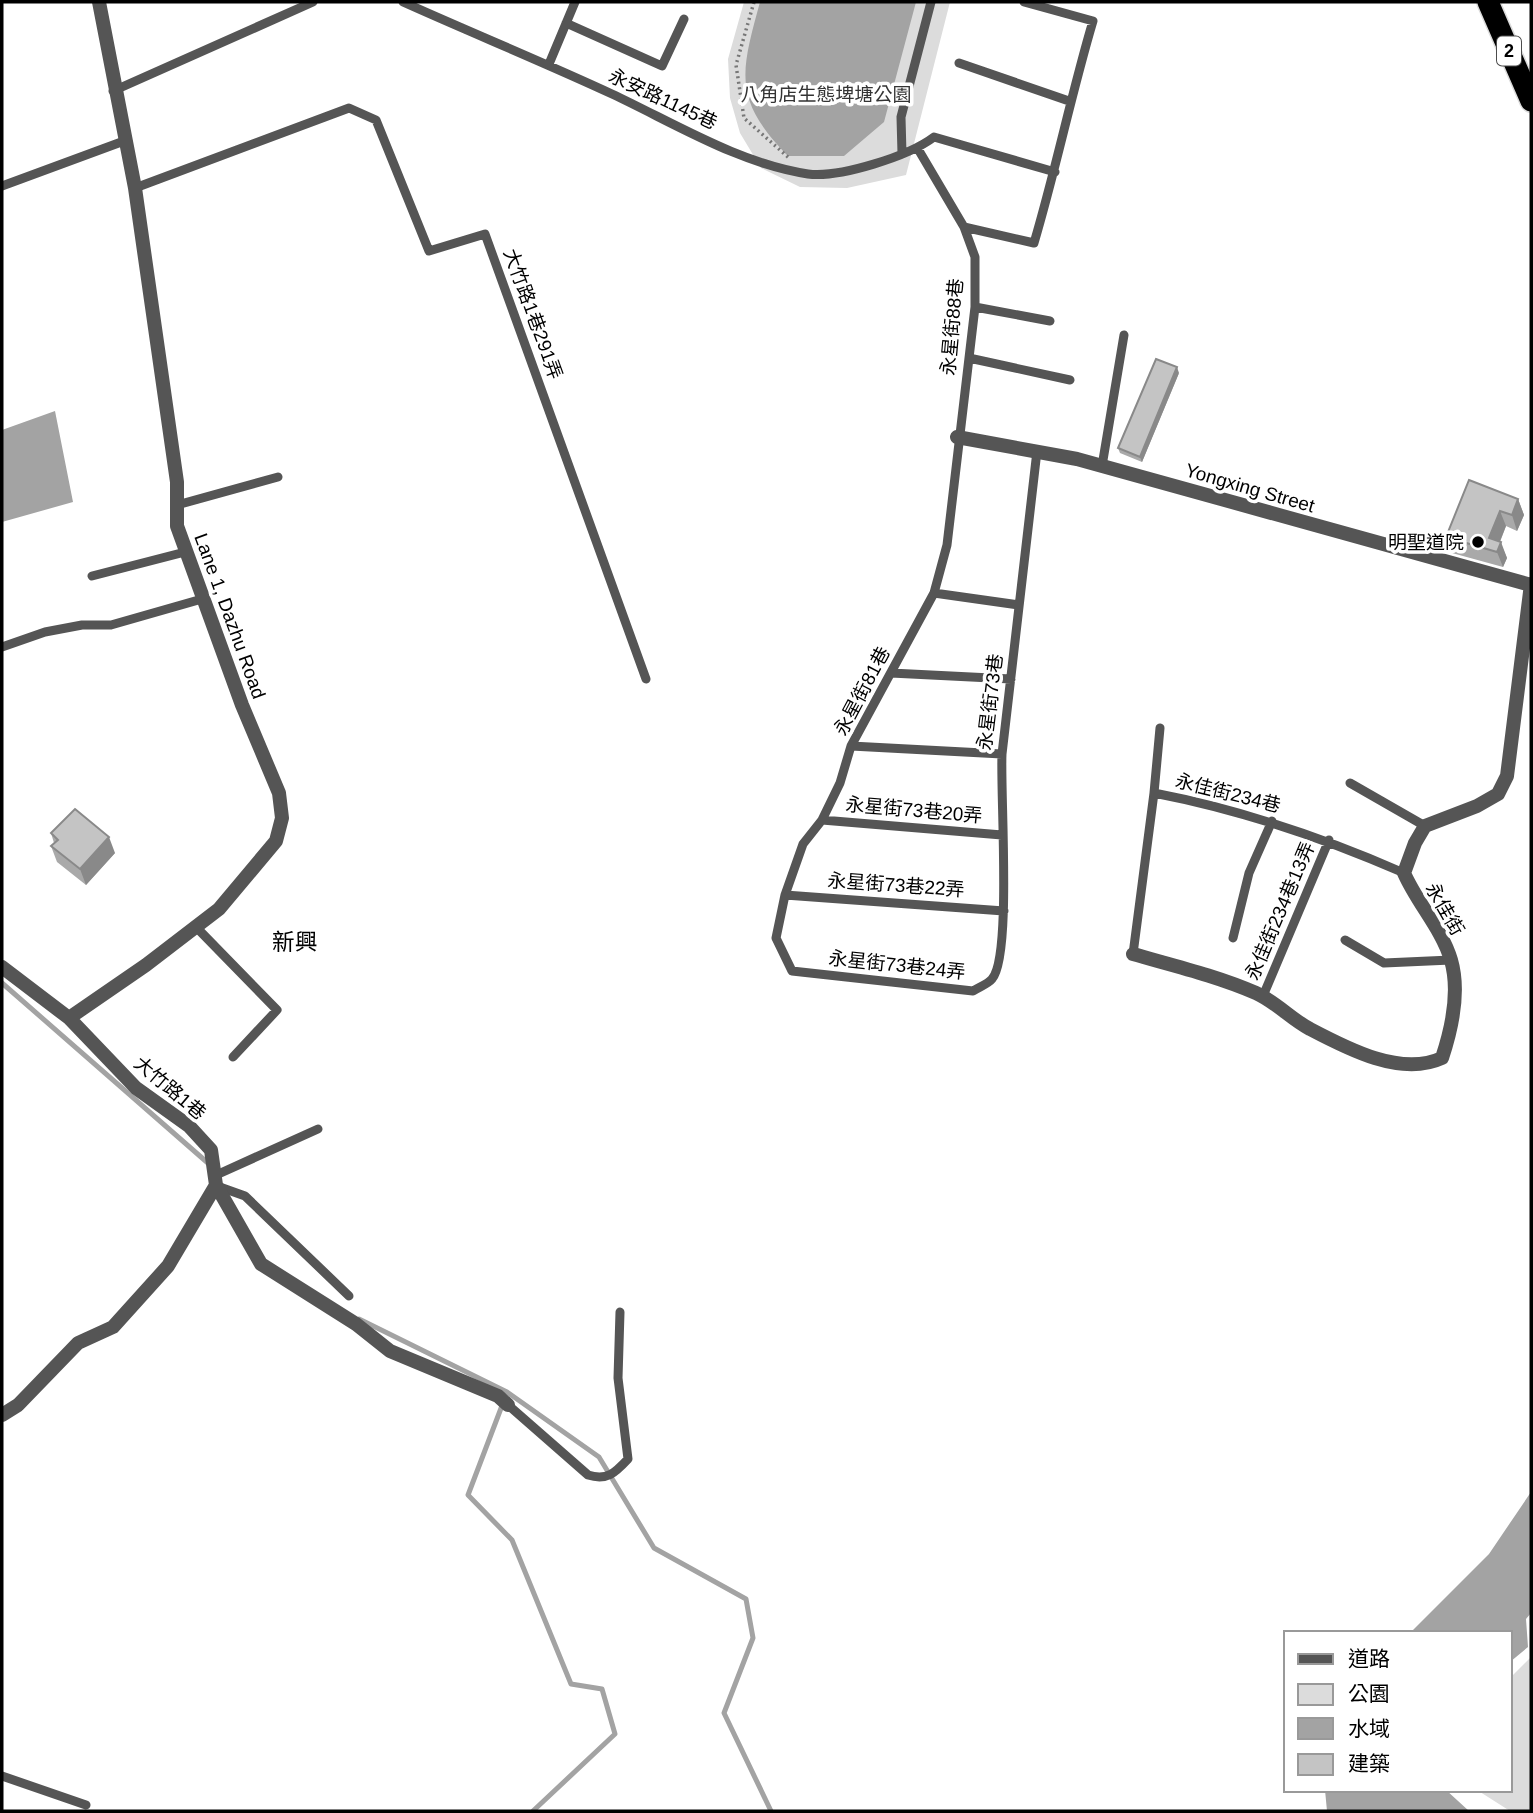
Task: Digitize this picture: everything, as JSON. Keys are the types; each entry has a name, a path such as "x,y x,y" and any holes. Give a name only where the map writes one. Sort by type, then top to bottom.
{"highway":[{"name":"2","path":"1488,2 1531,101"}],"street":[{"name":"Lane 1, Dazhu Road","path":"69,1018 219,909 276,841 282,818 279,793 202,599 177,526 177,482 135,188 114,91 99,2"},
{"name":"Yongxing Street","path":"957,437 1102,466 1531,585"},
{"path":"1425,826 1476,806 1498,794 1507,776 1531,585"},
{"name":"永佳街","path":"1133,954 1224,979 1263,996 1309,1028 1370,1055 1400,1065 1424,1066 1442,1058 1448,1038 1454,984 1451,960 1440,937 1415,900 1404,873 1415,843 1425,826"},
{"name":"大竹路1巷","path":"2,967 69,1018 136,1088 189,1126 211,1150 217,1179"},
{"path":"217,1179 267,1268 356,1324 390,1352 503,1400"},
{"path":"2,1415 18,1405 78,1343 113,1327 168,1266 217,1179"}],"lane":[{"path":"114,91 313,2"},
{"name":"永安路1145巷","path":"403,2 549,64 737,153 778,168 812,174 849,170 918,149 934,137 1055,172"},
{"path":"549,64 575,2"},
{"path":"902,154 901,117 930,2"},
{"path":"964,227 1034,243 1055,172 1069,101 1093,22 1024,2"},
{"path":"566,23 662,66 684,19"},
{"path":"959,63 1069,101"},
{"name":"大竹路1巷291弄","path":"135,188 349,108 376,120 429,251 485,234 646,679"},
{"path":"2,186 124,141"},
{"name":"永星街88巷","path":"918,149 964,227 975,257 975,307 957,437"},
{"path":"975,307 1050,321"},
{"path":"1102,466 1124,335"},
{"path":"969,358 1070,380"},
{"name":"永星街81巷","path":"781,954 776,938 785,895 803,844 822,820 840,783 852,746 934,593 947,545 957,437"},
{"name":"永星街73巷","path":"1001,957 1004,911 1002,754 1037,451"},
{"path":"177,505 278,477"},
{"path":"92,576 185,552"},
{"path":"934,593 1019,605"},
{"path":"2,647 45,632 82,625 111,625 202,599"},
{"path":"891,673 1011,679"},
{"path":"1154,793 1160,728"},
{"path":"852,746 1002,754"},
{"path":"1350,783 1425,826"},
{"name":"永佳街234巷","path":"1133,954 1154,793 1272,821 1329,840 1404,873"},
{"name":"永星街73巷20弄","path":"822,820 1002,835"},
{"path":"1233,938 1249,873 1272,821"},
{"name":"永佳街234巷13弄","path":"1263,996 1329,840"},
{"name":"永星街73巷22弄","path":"785,895 1004,911"},
{"path":"195,927 277,1010 233,1057"},
{"path":"1345,940 1384,963 1451,960"},
{"name":"永星街73巷24弄","path":"781,954 792,971 974,990 993,979 1001,957"},
{"path":"318,1129 217,1179 232,1192 245,1196 349,1296"},
{"path":"503,1400 588,1475 603,1478 614,1474 628,1460 618,1378 620,1312"},
{"path":"2,1776 86,1805"}],"path":[{"path":"754,2 736,65 744,118 796,164"}],"green space":[{"name":"八角店生態埤塘公園","path":"744,2 950,2 906,175 847,188 800,187 761,168 740,133 730,98 728,59"},
{"path":"1531,1657 1531,1811 1510,1811 1480,1792 1512,1792 1512,1676"}],"water":[{"name":"八角店生態埤塘公園","path":"760,2 916,2 884,122 844,156 788,156 757,118 746,84 746,66"},
{"path":"55,411 73,502 2,522 2,430"},
{"path":"1531,1492 1531,1613 1526,1619 1528,1647 1512,1660 1512,1631 1412,1631 1489,1554"},
{"path":"1325,1792 1448,1792 1469,1811 1327,1811"}],"building":[{"path":"1156,359 1177,367 1140,457 1118,448"},
{"path":"1469,480 1518,499 1512,515 1500,511 1489,538 1501,542 1497,552 1446,537"},
{"path":"75,809 109,837 80,869 51,846 58,840 51,833"}],"waterway":[{"path":"2,983 209,1164"},
{"path":"359,1319 507,1392 599,1457 654,1548 746,1599 753,1638 724,1713 771,1811"},
{"path":"503,1403 468,1495 512,1540 571,1684 602,1689 615,1734 533,1811"}],"place":[{"name":"明聖道院","path":"1478,542"}],"district":[{"name":"新興","path":"295,942"}]}
